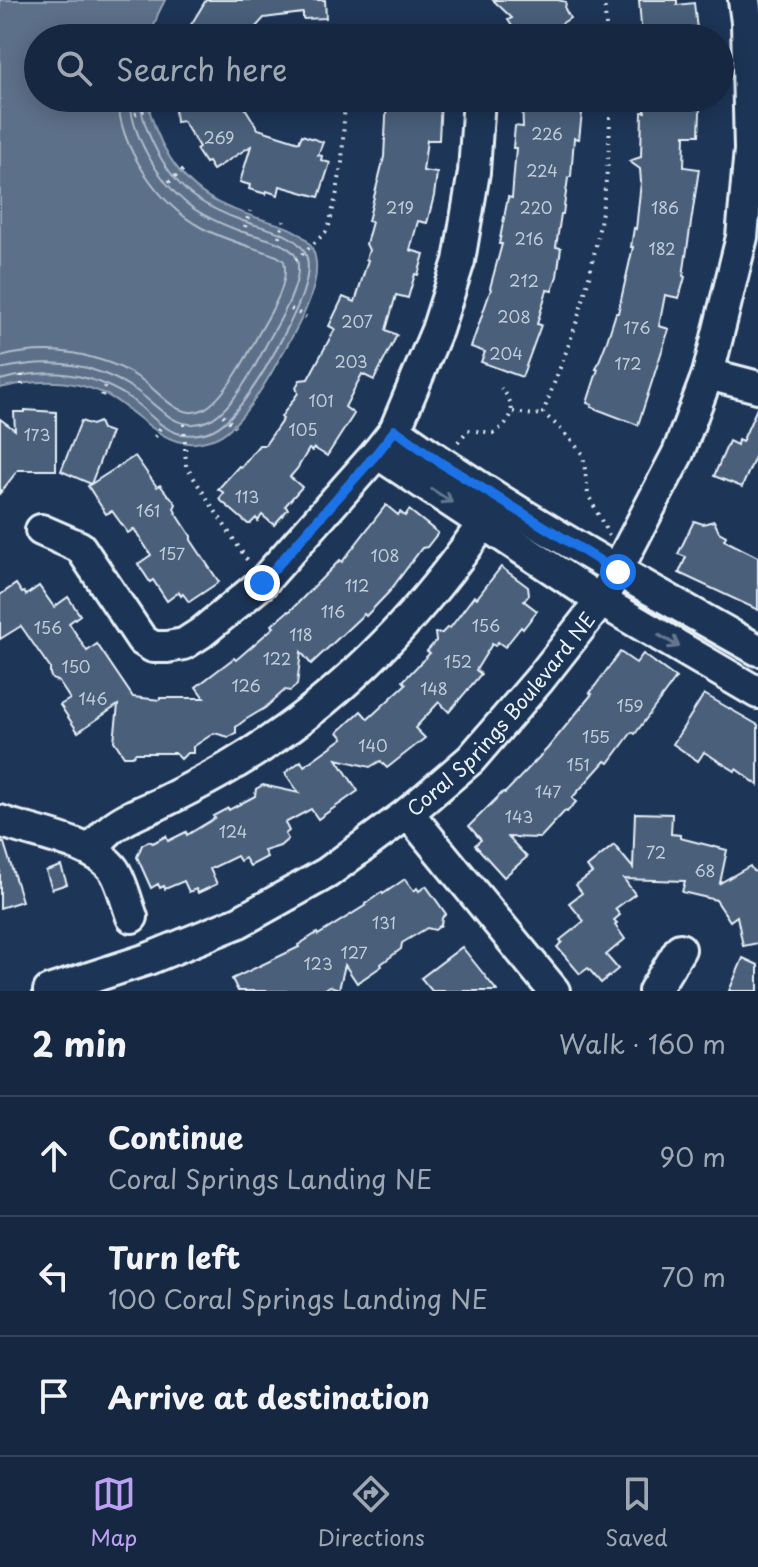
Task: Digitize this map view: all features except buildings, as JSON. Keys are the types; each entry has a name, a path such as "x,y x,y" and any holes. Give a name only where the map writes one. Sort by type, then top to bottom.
{"street":[{"name":"Coral Springs Boulevard NE","path":"49,991 148,959 239,922 327,873 408,813 471,759 601,601 678,453 708,374 742,237 754,150 744,0"},
{"path":"41,530 80,547 142,640 153,647 184,644 262,583 386,441 437,330 459,261 474,172 478,112"},
{"path":"708,374 758,387"},
{"path":"386,441 441,463 618,572 758,650"},
{"path":"386,441 601,601 758,693"},
{"path":"90,851 110,829 235,764 314,709 373,657 407,621 475,535"},
{"path":"408,813 554,991"},
{"path":"0,821 79,845 100,856 115,870 123,920 148,959"},
{"path":"654,991 680,949"}],"path":[{"path":"604,0 606,24"},
{"path":"135,114 140,112"},
{"path":"296,260 328,230 342,162 344,112"},
{"path":"543,413 575,327 592,262 604,195 610,112"},
{"path":"169,182 183,170"},
{"path":"245,227 250,211"},
{"path":"279,237 284,221"},
{"path":"291,309 306,317"},
{"path":"22,375 22,388"},
{"path":"102,396 106,384"},
{"path":"501,388 509,398 513,412"},
{"path":"513,412 543,413"},
{"path":"458,442 468,430 494,433 513,412"},
{"path":"543,413 583,454 588,494 609,536"},
{"path":"223,415 235,427"},
{"path":"155,437 162,424"},
{"path":"184,424 186,466 253,569"}],"water":[{"path":"0,0 165,0 155,24 24,24 24,112 150,112 170,157 202,193 220,204 287,227 309,243 315,256 316,271 308,304 258,394 232,427 213,439 189,443 167,437 117,401 81,385 41,382 0,388"}],"route":[{"path":"262,583 395,430 441,463 618,572"}]}
